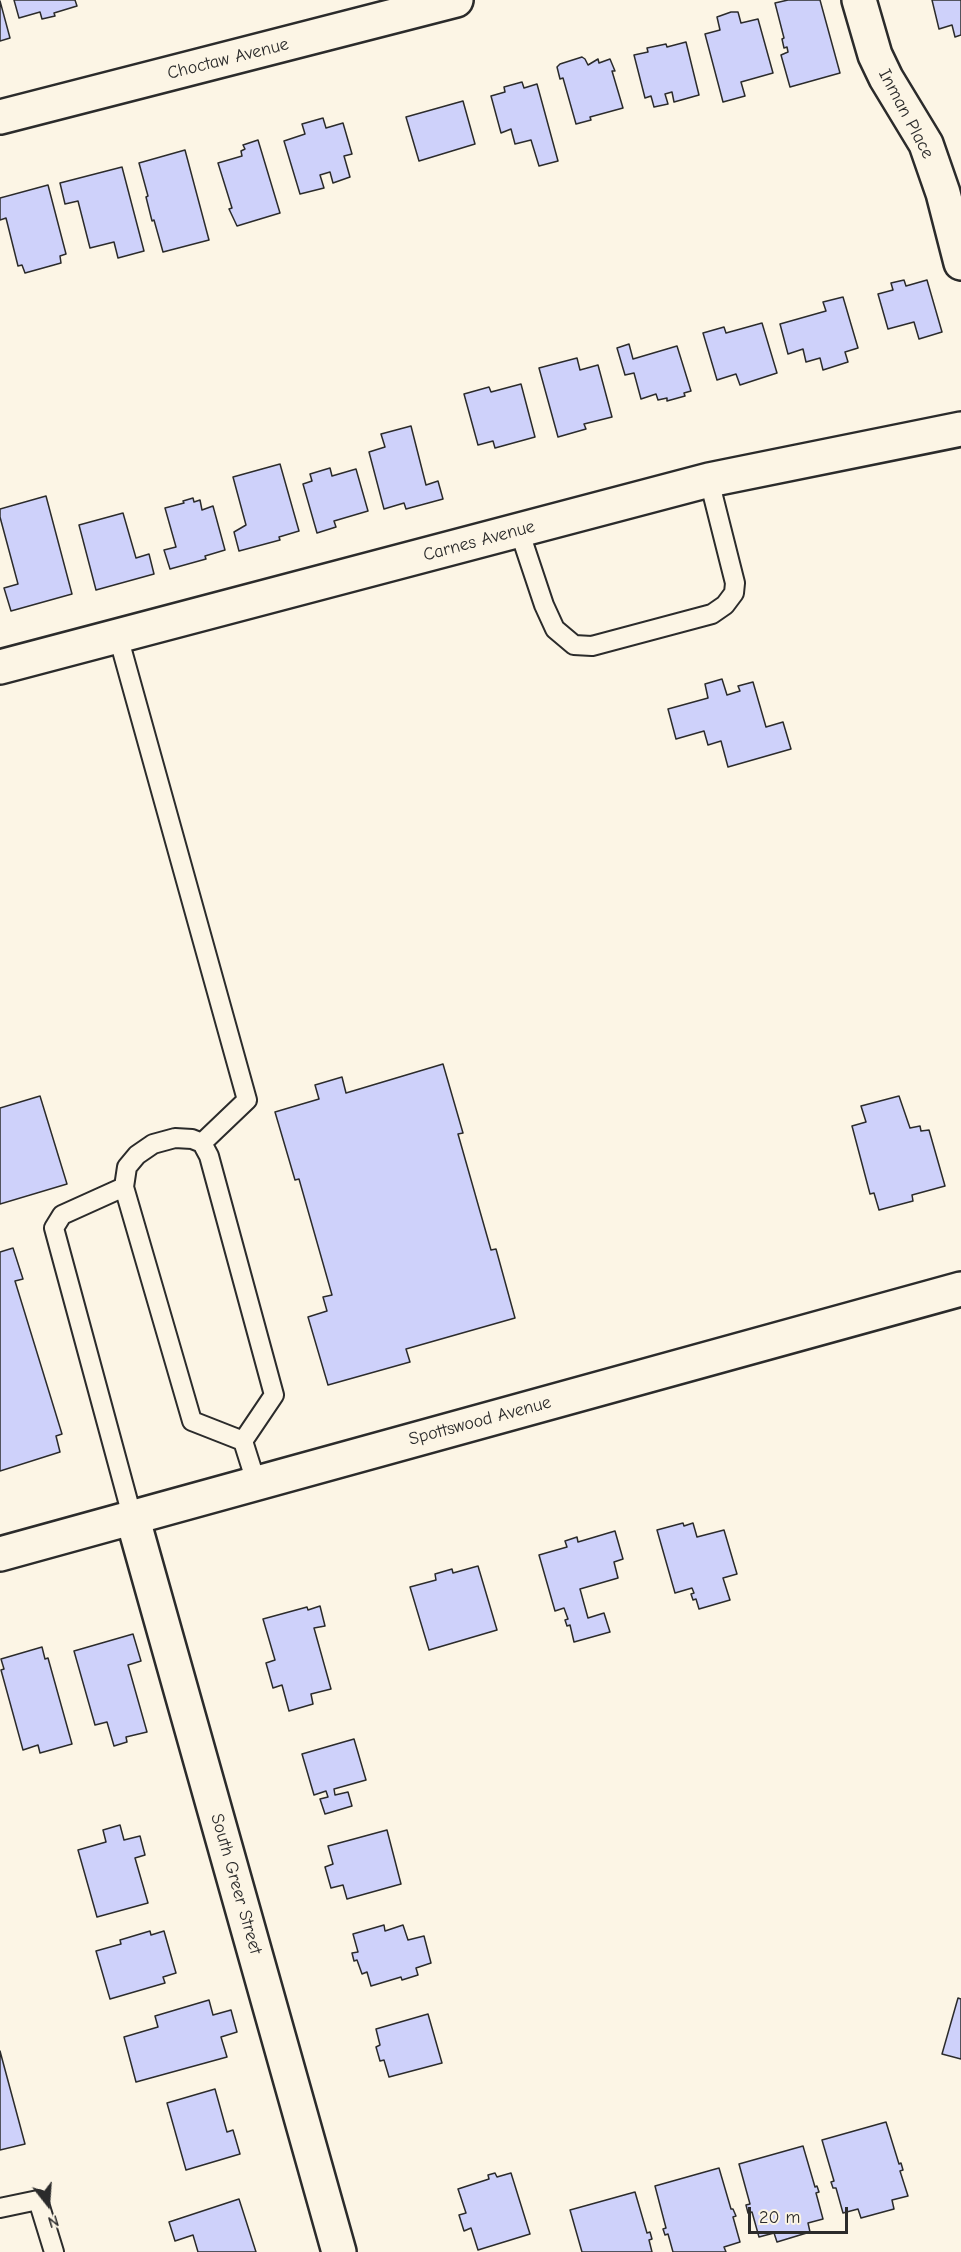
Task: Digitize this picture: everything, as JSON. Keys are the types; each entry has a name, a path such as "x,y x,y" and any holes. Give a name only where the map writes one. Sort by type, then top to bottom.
{"street":[{"name":"Choctaw Avenue","path":"0,117 456,0"},
{"name":"Inman Place","path":"859,0 875,55 886,78 926,144 943,193 961,263"},
{"name":"Carnes Avenue","path":"0,667 709,480 961,429"},
{"name":"Spottswood Avenue","path":"0,1554 961,1288"},
{"name":"South Greer Street","path":"132,1516 339,2252"}],"lane":[{"path":"519,530 544,605 555,629 574,645 592,646 712,614 725,605 734,593 735,583 709,480"},
{"path":"118,636 247,1100 202,1143"},
{"path":"176,1138 192,1139 202,1143 209,1156 274,1395 243,1441 192,1421 124,1187 127,1167 137,1155 153,1144 176,1138"},
{"path":"124,1187 62,1215 54,1228 132,1516"},
{"path":"243,1441 256,1482"},
{"path":"0,2208 38,2200 54,2252"}],"building":[{"path":"14,0 75,0 77,6 42,19 40,12 19,18"},
{"path":"788,0 820,0 840,73 790,87 781,55 788,52 787,47 784,48 782,39 784,38 775,3"},
{"path":"932,0 961,0 961,35 955,37 952,25 939,29"},
{"path":"0,1 10,38 0,41"},
{"path":"738,12 741,23 758,19 773,73 741,82 745,96 723,102 705,34 720,30 717,17"},
{"path":"686,42 699,95 674,102 672,92 665,94 668,104 654,107 651,96 645,98 634,55 648,52 647,48 666,44 667,47"},
{"path":"582,57 588,65 598,59 599,63 610,59 623,108 590,117 591,120 576,124 563,78 560,79 557,67"},
{"path":"522,82 524,88 537,84 558,161 539,166 531,140 515,144 511,129 501,133 491,96 505,92 504,87"},
{"path":"463,101 475,144 419,161 406,117"},
{"path":"323,118 326,128 343,123 352,154 344,156 350,177 333,183 330,172 320,175 324,188 300,194 284,141 305,134 302,124"},
{"path":"258,140 280,213 237,226 229,209 232,208 218,163 242,156 241,151 245,149 243,145"},
{"path":"185,150 209,240 163,252 154,220 152,221 139,163"},
{"path":"122,167 144,251 118,258 114,242 90,248 78,201 65,204 60,183"},
{"path":"48,185 66,254 60,256 61,263 25,273 22,265 18,266 6,218 0,220 0,198"},
{"path":"904,280 906,286 927,280 942,332 919,339 914,322 888,329 878,294 893,290 891,283"},
{"path":"843,297 858,348 845,352 848,362 823,370 820,358 806,362 803,349 788,354 780,324 826,311 823,302"},
{"path":"762,323 777,373 740,385 736,374 717,380 703,333 724,327 726,333"},
{"path":"629,344 633,359 677,346 691,391 684,393 685,396 667,401 667,398 658,400 656,394 641,399 634,373 625,375 617,348"},
{"path":"577,358 580,370 598,365 612,417 584,424 586,429 558,437 539,368"},
{"path":"521,384 535,437 495,448 493,441 478,445 464,394 489,387 491,392"},
{"path":"411,426 426,485 438,481 443,499 406,509 404,503 384,509 369,452 385,447 381,434"},
{"path":"280,464 299,531 279,537 280,540 239,551 234,532 246,525 233,477"},
{"path":"330,468 332,476 356,469 368,511 334,521 336,527 317,533 303,484 312,481 310,474"},
{"path":"46,496 72,594 11,611 4,588 18,584 0,517 0,509"},
{"path":"193,498 194,502 200,500 202,510 213,506 225,550 205,556 206,559 170,569 164,550 176,547 165,508"},
{"path":"123,513 136,558 149,554 154,574 96,590 79,525"},
{"path":"722,679 727,695 740,691 738,686 753,682 766,727 783,722 791,749 728,767 721,741 708,745 704,731 676,739 668,709 708,698 705,684"},
{"path":"443,1064 463,1133 458,1134 491,1250 496,1249 515,1318 406,1349 410,1362 328,1385 308,1317 327,1311 323,1297 332,1295 299,1179 295,1180 275,1112 319,1099 315,1085 342,1077 346,1093"},
{"path":"40,1096 67,1184 0,1204 0,1108"},
{"path":"899,1096 910,1128 920,1126 921,1131 929,1130 945,1186 912,1195 913,1201 879,1210 874,1193 870,1194 852,1126 866,1122 861,1106"},
{"path":"13,1248 23,1279 15,1281 62,1434 56,1436 60,1452 0,1471 0,1252"},
{"path":"683,1523 684,1526 693,1523 697,1537 724,1530 737,1574 723,1578 730,1600 699,1609 696,1599 693,1600 691,1594 694,1593 692,1588 675,1593 657,1530"},
{"path":"615,1531 623,1559 614,1562 618,1578 580,1589 588,1618 604,1613 610,1632 574,1642 570,1625 567,1626 565,1620 568,1619 564,1608 555,1611 539,1555 567,1547 565,1541 577,1537 578,1542"},
{"path":"478,1566 497,1630 429,1650 410,1587 436,1580 435,1574 452,1569 453,1573"},
{"path":"320,1606 325,1626 314,1628 331,1689 311,1694 313,1704 289,1711 282,1685 273,1688 266,1663 275,1660 263,1619 307,1607 308,1610"},
{"path":"133,1634 141,1661 128,1665 147,1732 126,1737 127,1742 114,1746 107,1722 95,1725 74,1651"},
{"path":"42,1647 45,1659 48,1658 72,1744 40,1753 38,1745 23,1750 1,1670 4,1669 1,1659"},
{"path":"354,1739 366,1780 334,1789 335,1795 348,1792 352,1806 325,1814 320,1799 328,1797 326,1791 314,1795 302,1754"},
{"path":"120,1825 124,1840 140,1836 145,1855 135,1858 148,1903 97,1917 78,1850 106,1842 103,1830"},
{"path":"387,1830 401,1884 347,1899 343,1885 331,1888 325,1867 333,1864 328,1846"},
{"path":"384,1925 385,1931 403,1925 408,1940 424,1936 431,1963 416,1968 418,1975 402,1980 401,1977 371,1986 367,1972 362,1974 357,1960 354,1961 352,1953 358,1952 353,1934"},
{"path":"150,1931 151,1935 164,1931 176,1973 163,1977 165,1983 110,1999 96,1951 121,1944 120,1940"},
{"path":"958,1998 961,1999 961,2059 942,2054"},
{"path":"209,2000 213,2015 231,2010 237,2032 221,2037 227,2057 136,2082 124,2037 158,2027 155,2016"},
{"path":"428,2014 442,2063 389,2077 384,2060 380,2061 376,2047 380,2045 376,2029"},
{"path":"0,2051 25,2144 0,2150"},
{"path":"215,2089 227,2132 233,2130 240,2154 186,2170 167,2103"},
{"path":"886,2122 899,2164 901,2163 903,2170 900,2171 908,2196 892,2200 894,2209 861,2218 858,2209 843,2213 836,2188 833,2188 831,2182 834,2181 822,2140"},
{"path":"803,2146 815,2187 817,2186 819,2192 816,2193 823,2219 808,2223 810,2232 777,2242 774,2233 759,2237 752,2212 748,2213 746,2205 750,2204 739,2164"},
{"path":"719,2168 731,2209 736,2216 733,2217 740,2242 724,2247 726,2252 673,2252 668,2234 665,2235 663,2229 666,2228 655,2186"},
{"path":"495,2173 497,2177 511,2173 530,2234 478,2250 471,2228 464,2231 459,2215 466,2213 458,2189 489,2179 488,2175"},
{"path":"635,2192 647,2233 650,2232 652,2239 649,2240 652,2252 582,2252 570,2210"},
{"path":"239,2199 256,2252 198,2252 193,2235 175,2241 169,2222"}]}
